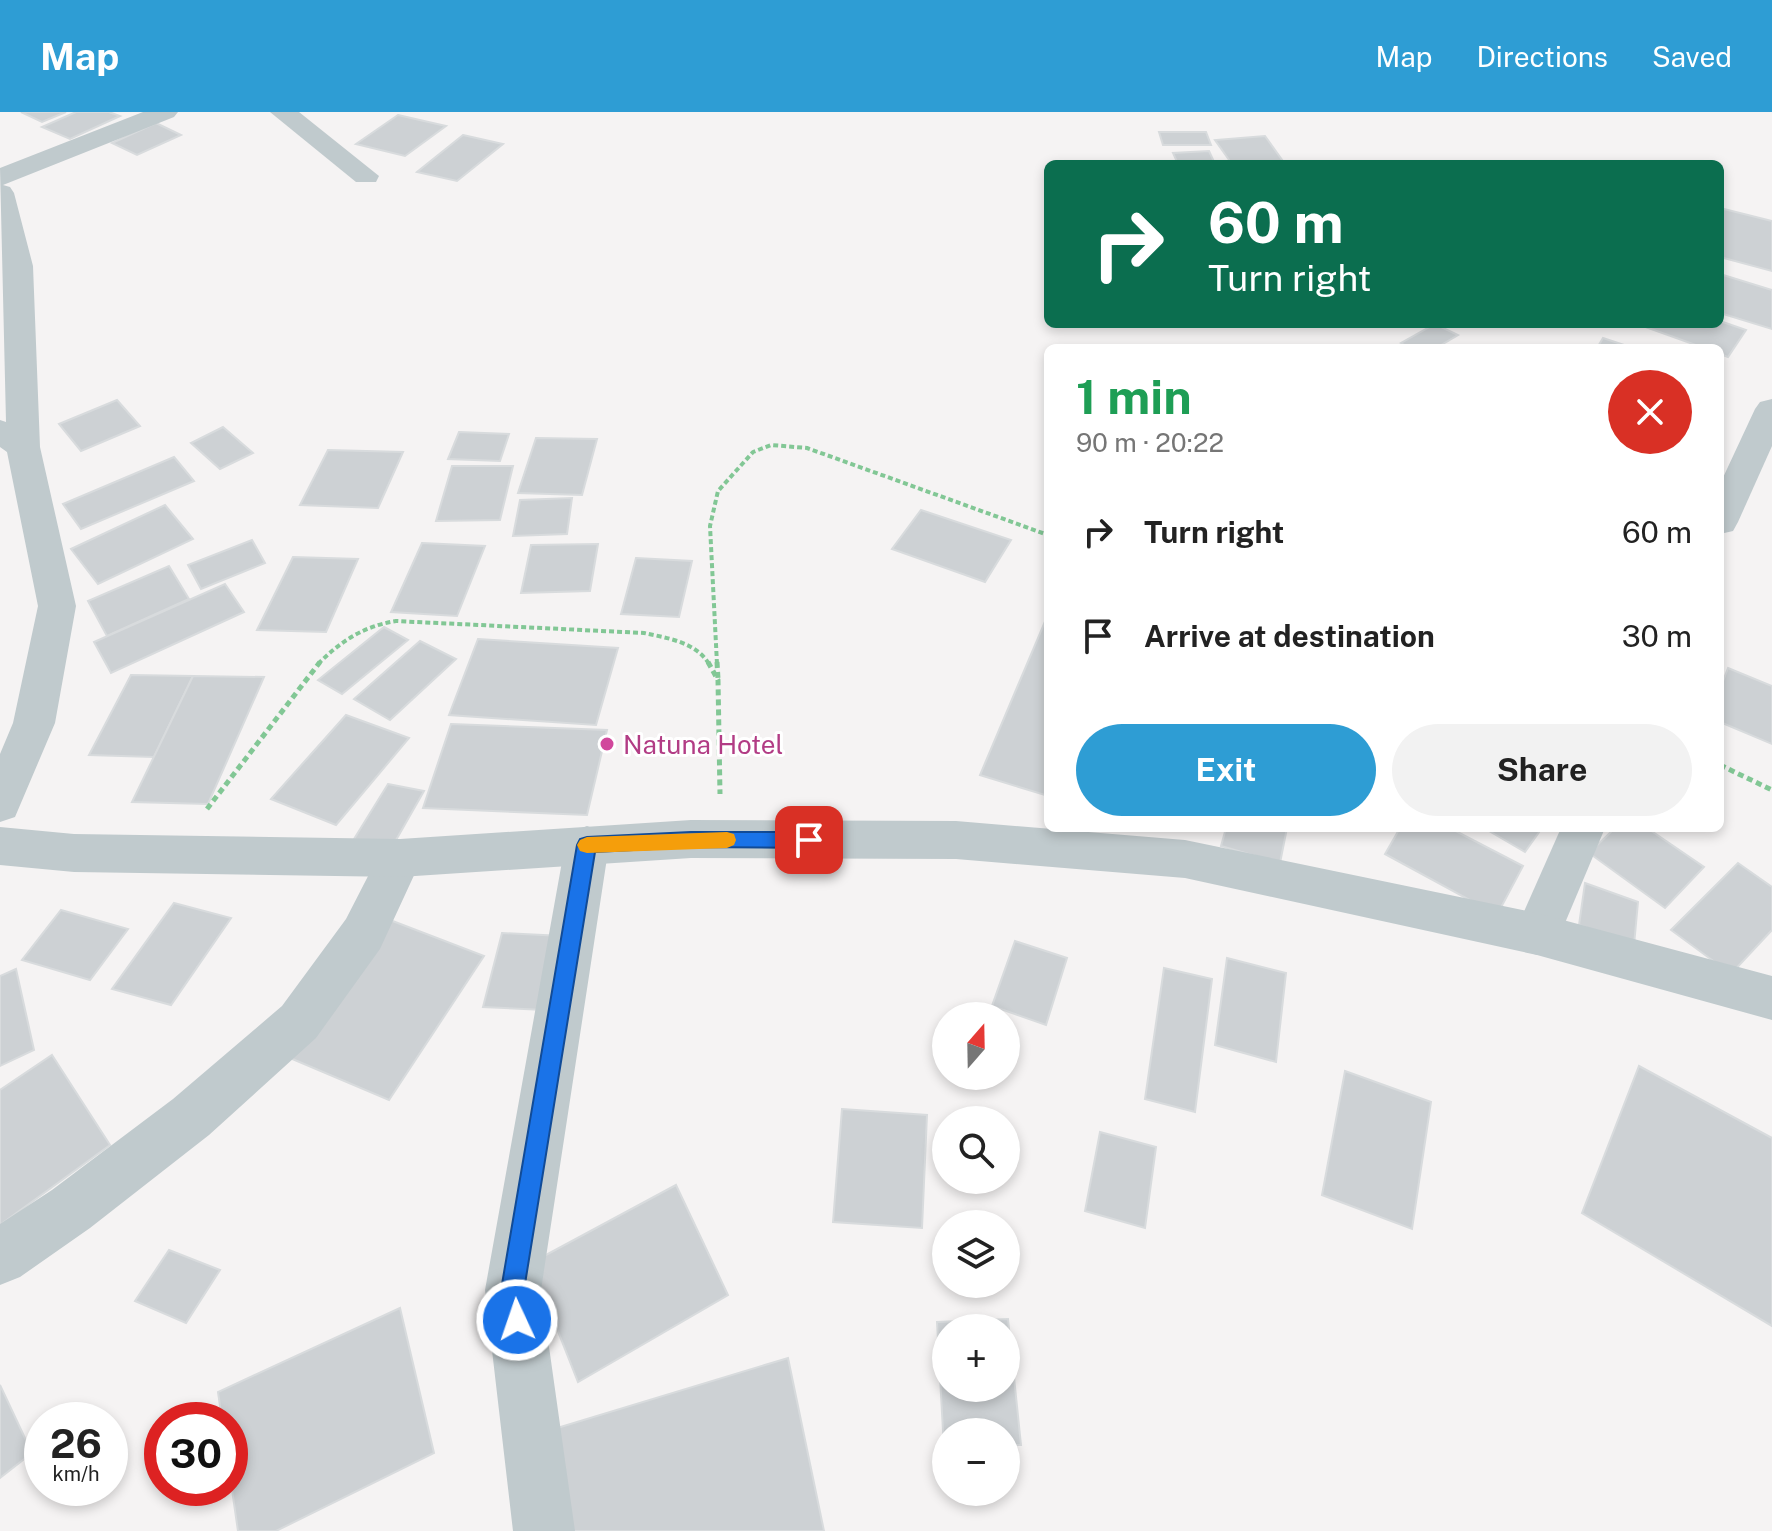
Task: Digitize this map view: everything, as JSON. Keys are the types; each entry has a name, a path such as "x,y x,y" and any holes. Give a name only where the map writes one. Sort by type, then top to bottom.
{"street":[{"path":"0,178 165,112"},
{"path":"283,112 366,176"},
{"path":"0,193 18,266 11,439 57,606 34,723 0,804"},
{"path":"1724,513 1772,409"},
{"path":"1537,934 1581,832"},
{"path":"0,846 74,853 400,858 587,845 720,840 956,840 1185,859 1537,934 1772,998"},
{"path":"544,1531 513,1290 587,845"},
{"path":"0,1257 71,1209 191,1117 299,1022 363,934 400,858"}],"path":[{"path":"720,840 718,680 710,526 718,491 753,452 771,445 807,448 1044,534"},
{"path":"172,854 320,662 350,636 376,624 396,621 644,633 674,639 703,654 718,680"},
{"path":"1724,767 1772,790"}],"building":[{"path":"21,112 66,112 42,122"},
{"path":"76,112 109,112 120,116 70,139 42,127"},
{"path":"398,115 446,126 405,156 356,144"},
{"path":"156,123 181,135 137,155 112,143"},
{"path":"1159,132 1206,132 1211,145 1163,145"},
{"path":"463,135 503,144 457,181 417,172"},
{"path":"1265,136 1282,160 1229,160 1215,140"},
{"path":"1209,151 1213,160 1176,160 1173,153"},
{"path":"1724,209 1772,221 1772,271 1724,258"},
{"path":"1724,275 1772,290 1772,329 1724,314"},
{"path":"1724,322 1746,330 1728,357 1724,356 1724,344 1693,344 1648,328 1724,328"},
{"path":"1428,328 1443,328 1458,335 1443,344 1401,343"},
{"path":"1603,338 1621,344 1599,344"},
{"path":"117,400 140,426 81,451 59,424"},
{"path":"223,427 253,453 220,469 191,443"},
{"path":"459,432 509,434 500,461 448,459"},
{"path":"536,438 597,439 582,495 518,493"},
{"path":"328,450 403,452 378,508 300,505"},
{"path":"174,457 194,481 81,529 63,504"},
{"path":"452,466 513,466 500,520 436,521"},
{"path":"572,498 567,534 513,536 520,500"},
{"path":"165,505 193,539 98,584 71,549"},
{"path":"921,510 1011,540 985,582 892,549"},
{"path":"252,540 265,563 201,589 188,565"},
{"path":"422,543 485,546 457,616 391,612"},
{"path":"598,544 590,591 521,593 531,545"},
{"path":"293,557 358,559 326,632 257,630"},
{"path":"636,558 692,561 679,617 621,614"},
{"path":"169,566 189,599 107,636 88,601"},
{"path":"225,584 244,612 111,673 94,642"},
{"path":"1044,624 1044,795 980,775"},
{"path":"384,627 408,640 342,694 318,680"},
{"path":"478,639 618,648 596,725 449,715"},
{"path":"420,641 456,659 390,720 354,699"},
{"path":"1728,668 1772,686 1772,744 1724,724 1724,678"},
{"path":"131,675 193,676 154,757 89,755"},
{"path":"193,676 264,677 208,804 132,802"},
{"path":"346,715 409,738 336,825 271,799"},
{"path":"451,724 607,730 587,815 423,808"},
{"path":"388,784 424,791 392,847 354,839"},
{"path":"1225,832 1286,832 1280,863 1221,846"},
{"path":"1398,832 1458,832 1523,866 1497,915 1385,854"},
{"path":"1491,832 1539,832 1525,852"},
{"path":"1611,832 1653,832 1704,867 1665,908 1589,853"},
{"path":"1738,863 1772,887 1772,930 1731,974 1671,930"},
{"path":"1585,883 1638,902 1634,945 1579,925"},
{"path":"174,903 231,918 171,1005 112,989"},
{"path":"61,910 128,929 90,980 22,960"},
{"path":"390,920 484,956 389,1100 290,1058"},
{"path":"502,933 562,936 544,1010 483,1007"},
{"path":"1015,941 1067,958 1046,1025 1020,1016 1020,1002 993,1002"},
{"path":"1227,958 1286,973 1276,1062 1215,1045"},
{"path":"1164,968 1212,979 1195,1112 1145,1099"},
{"path":"16,969 34,1050 0,1066 0,976"},
{"path":"52,1055 110,1145 0,1225 0,1090"},
{"path":"1639,1066 1772,1138 1772,1326 1582,1213"},
{"path":"1345,1071 1431,1102 1412,1229 1322,1195"},
{"path":"842,1109 927,1115 922,1228 833,1222"},
{"path":"1100,1132 1156,1147 1145,1228 1085,1211"},
{"path":"676,1185 728,1295 578,1382 531,1263"},
{"path":"169,1250 220,1270 186,1323 135,1301"},
{"path":"400,1308 434,1453 276,1531 238,1531 234,1506 248,1506 248,1402 219,1402 218,1392"},
{"path":"788,1358 824,1531 554,1531 544,1432"},
{"path":"0,1385 24,1436 24,1459 0,1478"},
{"path":"941,1402 1017,1402 1018,1418 942,1418"}],"slow traffic":[{"path":"587,845 727,840"}],"place":[{"name":"Natuna Hotel","path":"607,744"}],"route":[{"path":"517,1320 513,1290 587,845 691,839 809,840"}]}
